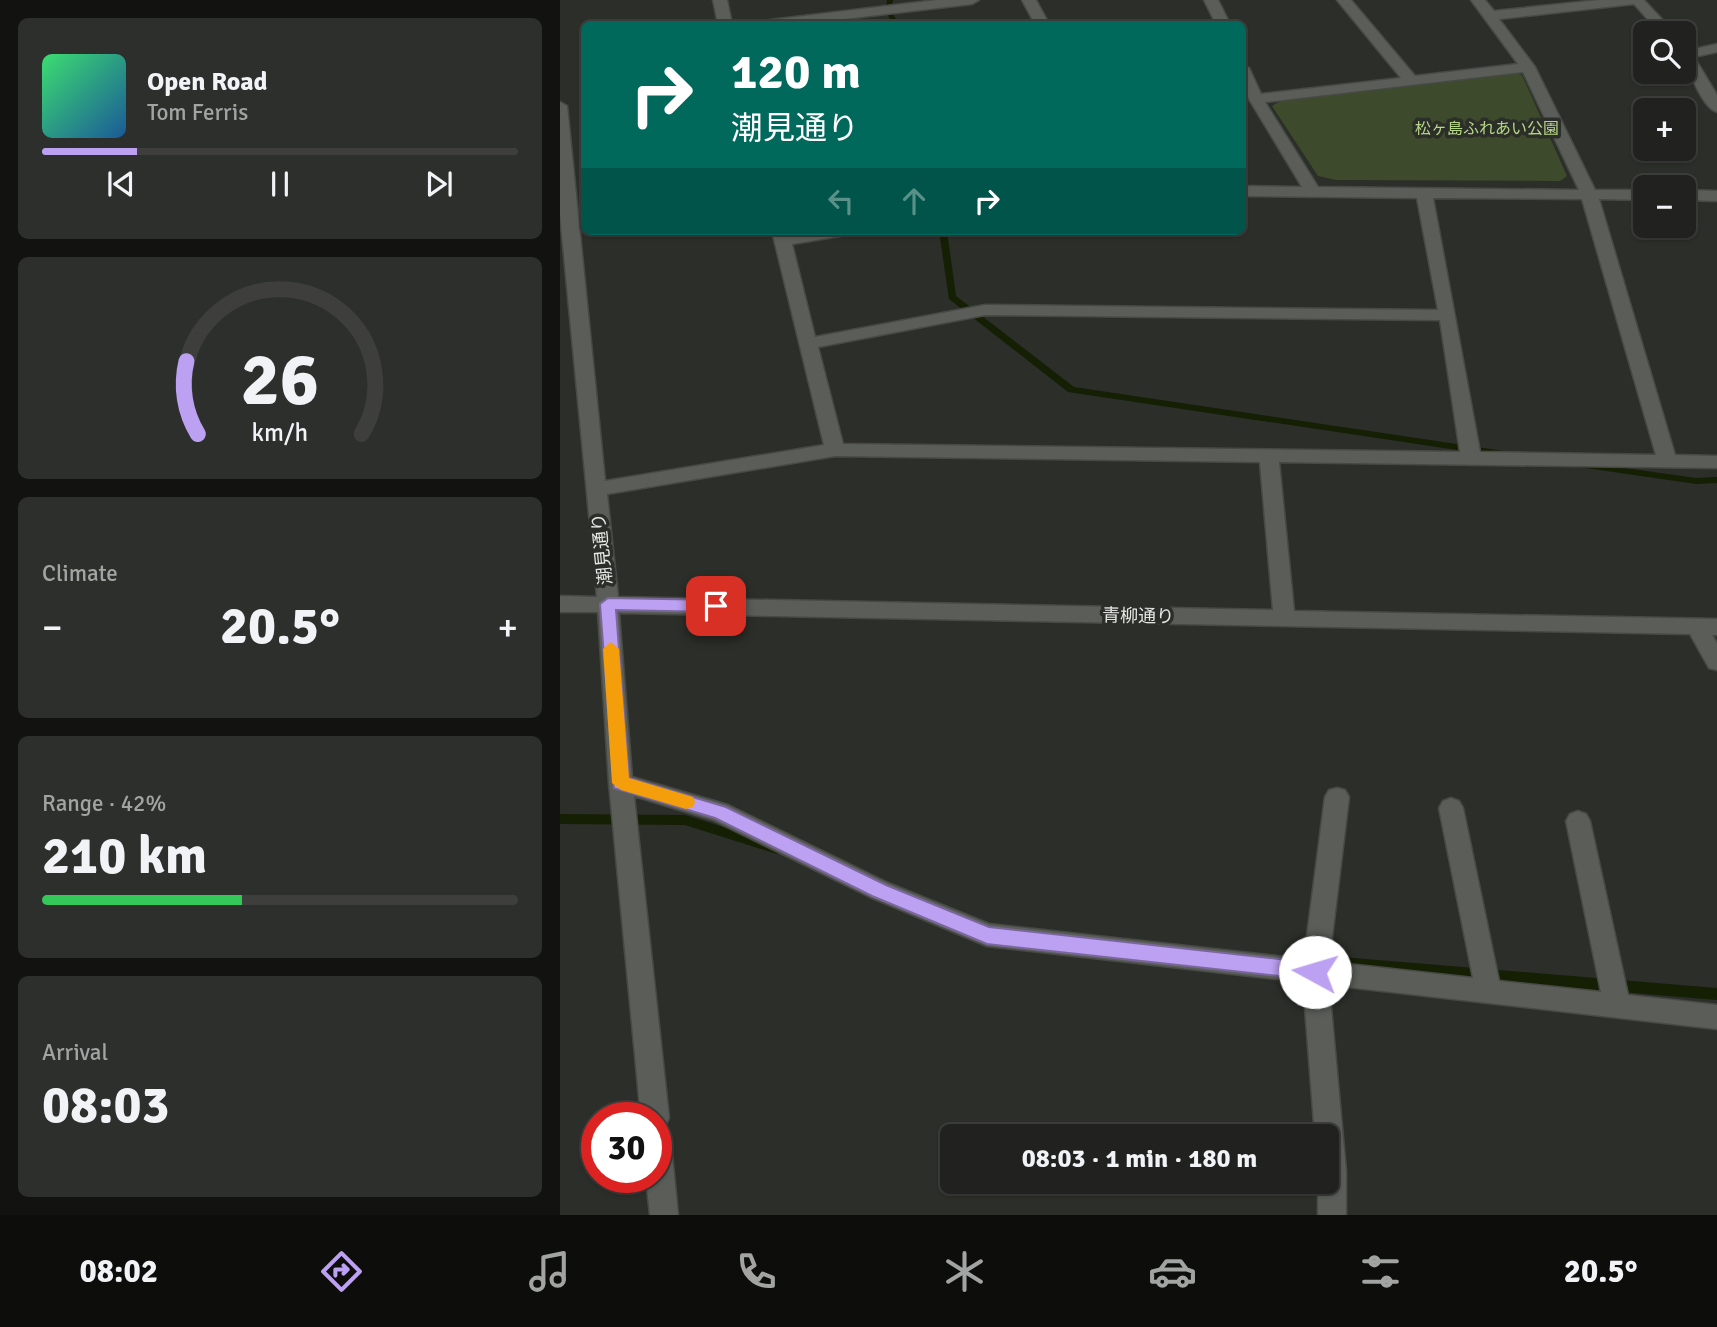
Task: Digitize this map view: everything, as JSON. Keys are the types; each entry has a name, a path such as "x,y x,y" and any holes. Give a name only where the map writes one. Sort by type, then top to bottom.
{"street":[{"path":"720,0 724,21"},
{"path":"824,21 880,18 972,0"},
{"path":"1029,0 1040,21"},
{"path":"1211,0 1222,21"},
{"path":"1345,0 1409,78"},
{"path":"1478,0 1528,67 1589,194 1667,460"},
{"path":"1490,16 1637,0 1656,21"},
{"path":"1696,52 1717,48"},
{"path":"1256,99 1409,78 1528,67"},
{"path":"1696,73 1717,108"},
{"path":"1246,77 1256,99 1313,192"},
{"name":"潮見通り","path":"560,106 652,1102"},
{"path":"1246,191 1633,195"},
{"path":"1424,194 1448,315 1471,458"},
{"path":"1696,195 1717,196"},
{"path":"781,236 835,450"},
{"path":"807,344 985,310 1448,315"},
{"path":"596,489 835,450 1717,462"},
{"path":"1269,455 1284,619"},
{"name":"青柳通り","path":"560,604 1707,627"},
{"path":"1707,627 1717,662"},
{"path":"621,783 720,812 879,890 987,935 1717,1017"},
{"path":"1332,1215 1332,1171 1315,972 1337,797"},
{"path":"1451,808 1488,992"},
{"path":"1578,821 1617,1006"},
{"path":"662,1193 664,1215"}],"green space":[{"name":"松ヶ島ふれあい公園","path":"1511,72 1522,75 1567,176 1560,181 1336,180 1318,176 1272,106 1280,101"}],"waterway":[{"path":"890,0 888,11 894,21"},
{"path":"944,235 952,297 1071,390 1504,454"},
{"path":"1582,465 1696,481 1717,480"},
{"path":"560,819 685,820 777,849"},
{"path":"1317,961 1717,994"}],"slow traffic":[{"path":"611,649 621,783 686,802"}],"route":[{"path":"716,606 608,604 621,783 720,812 879,890 987,935 1315,972"}]}
